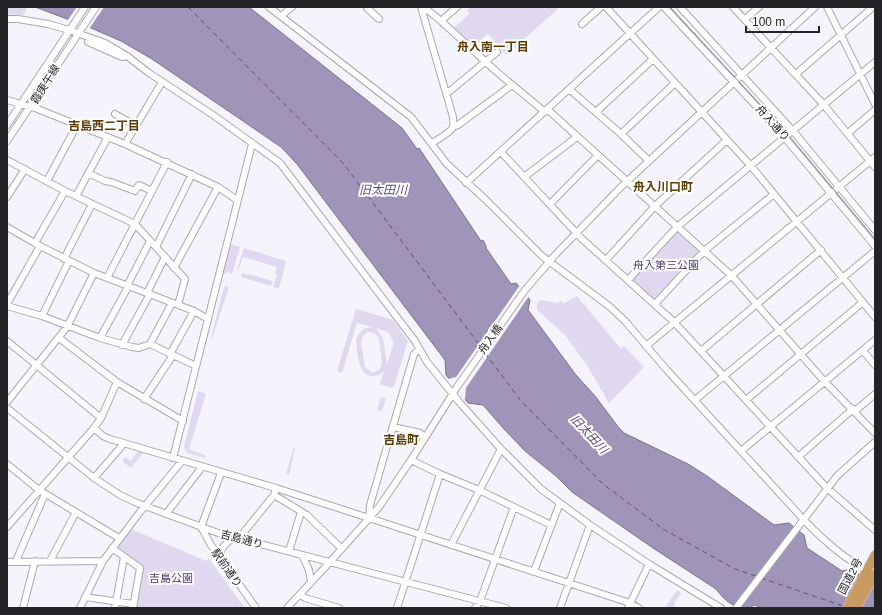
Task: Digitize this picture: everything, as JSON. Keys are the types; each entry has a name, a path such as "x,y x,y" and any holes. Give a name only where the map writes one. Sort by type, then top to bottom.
{"highway":[{"name":"国道2号","path":"856,608 871,575 875,555"},
{"name":"国道2号","path":"847,608 871,575"}],"street":[{"path":"7,125 85,7"},
{"name":"霞庚午線","path":"7,141 96,7"},
{"path":"269,7 411,117 432,144 438,155 542,256 609,306 625,321 820,537 871,575"},
{"path":"281,16 292,7"},
{"path":"368,7 367,8 379,19"},
{"path":"421,7 453,117 453,127"},
{"path":"424,7 512,85 546,110 577,137 732,276 825,382 875,432"},
{"path":"441,21 457,7"},
{"path":"582,24 601,7"},
{"path":"606,7 750,166 875,317"},
{"path":"466,183 659,7"},
{"name":"舟入通り","path":"664,7 785,137 875,246"},
{"name":"舟入通り","path":"680,7 793,131 875,230"},
{"path":"733,7 873,159 875,167"},
{"path":"745,20 759,7"},
{"name":"舟入橋","path":"287,608 330,562 385,498 454,392 525,290 627,181 815,7"},
{"path":"827,7 875,104"},
{"path":"796,74 873,7"},
{"path":"7,20 33,21 69,30 105,43 127,56 149,73 213,115 280,163 415,341 426,362 454,392 501,449 532,480 590,525 649,564 721,608"},
{"path":"88,42 122,57 127,56"},
{"path":"446,92 450,91 497,52"},
{"path":"596,112 653,59"},
{"path":"628,280 677,227 875,62"},
{"path":"126,144 162,82"},
{"path":"621,134 675,83"},
{"path":"432,144 453,127 458,125 512,85"},
{"path":"569,89 621,134 649,161"},
{"path":"7,100 30,107 126,144 192,174 218,187 238,200"},
{"path":"848,133 875,110"},
{"path":"115,114 136,126"},
{"path":"47,181 77,125"},
{"path":"76,196 108,137"},
{"path":"524,177 577,137"},
{"path":"606,260 655,206 727,140"},
{"path":"173,458 252,144"},
{"path":"501,152 577,233 674,322 827,488 875,530"},
{"path":"550,204 598,156"},
{"path":"646,346 873,159"},
{"path":"7,160 65,191 135,224 185,279 175,304 150,344 139,348 122,345 7,305 65,191"},
{"path":"107,278 167,162"},
{"path":"7,197 25,169"},
{"path":"88,172 105,181 135,191 139,185 152,191"},
{"path":"156,247 192,174"},
{"path":"174,268 218,187"},
{"path":"655,304 704,251 774,194"},
{"path":"42,316 92,204"},
{"path":"7,237 9,229 94,273 194,311 208,319"},
{"path":"100,338 150,241"},
{"path":"701,351 821,250"},
{"path":"695,400 875,251"},
{"path":"122,345 165,257"},
{"path":"7,402 68,325 94,273"},
{"path":"746,400 863,302"},
{"path":"144,399 172,354 194,311"},
{"path":"59,338 117,382 183,421"},
{"path":"741,451 875,340"},
{"path":"7,341 101,418"},
{"path":"150,344 196,366"},
{"path":"369,518 373,493 414,354 419,349"},
{"path":"863,350 875,365"},
{"path":"7,526 94,428 101,418 117,382"},
{"path":"798,457 875,394"},
{"name":"吉島通り","path":"7,408 94,478 120,494 145,506 200,527 233,537 506,608"},
{"path":"393,427 420,433 426,437"},
{"path":"94,428 103,436 110,439 221,473 275,492 369,518 569,582 629,606 639,608"},
{"path":"736,608 827,488 845,467 875,442"},
{"path":"94,478 123,443"},
{"path":"451,545 501,449"},
{"path":"411,460 479,490 551,525"},
{"path":"80,608 103,561 112,548 182,461"},
{"path":"7,464 45,494 120,538"},
{"path":"166,514 202,467"},
{"path":"200,527 221,473"},
{"path":"397,608 440,474"},
{"path":"275,492 310,518 341,548"},
{"path":"241,539 244,532 275,492"},
{"path":"373,493 385,498"},
{"path":"16,561 45,494"},
{"path":"534,571 560,503"},
{"path":"475,608 480,601 514,507"},
{"path":"50,561 76,512"},
{"path":"289,552 300,512"},
{"path":"560,608 590,525"},
{"name":"駅前通り","path":"200,527 256,608"},
{"path":"219,556 223,547 233,537"},
{"path":"85,597 116,605 133,606 140,568 112,548"},
{"path":"302,556 309,570 311,582"},
{"path":"116,605 124,557"},
{"path":"23,608 35,561"},
{"path":"7,562 103,561"},
{"path":"629,606 649,564"},
{"path":"300,594 305,598 324,606 339,608"}],"green space":[{"path":"7,7 27,7 24,15 7,14"},
{"path":"471,7 556,7 558,9 506,55 488,34 474,46 454,28 469,14 467,11"},
{"name":"舟入第三公園","path":"675,232 678,232 698,250 698,253 657,299 654,299 634,281 634,278"},
{"path":"229,245 240,247 232,274 227,272 221,274"},
{"path":"244,248 286,261 279,288 273,287 277,275 275,274 277,267 243,257 238,271 237,270"},
{"path":"242,273 273,281 271,286 241,277"},
{"path":"224,287 229,287 212,339"},
{"path":"577,296 621,349 624,346 644,367 609,403 588,367 565,335 537,310 537,304 540,300 557,303 562,301 563,304"},
{"path":"356,309 393,320 408,341 394,386 391,388 380,384 384,371 376,376 368,375 361,368 359,363 356,341 358,335 362,330 373,327 357,323 342,373 337,371","holes":["375,328 388,332 394,343 387,364 383,339 379,331","367,332 374,333 379,338 382,363 380,369 375,372 372,372 365,367 361,343 362,338"]},
{"path":"198,391 206,394 189,449 205,455 205,458 187,453 184,447"},
{"path":"381,397 386,399 382,411 377,410"},
{"path":"294,447 295,448 289,475 286,474"},
{"path":"139,450 143,453 131,468 122,461 125,457 131,461"},
{"name":"吉島公園","path":"131,529 206,561 209,559 245,608 136,608 142,568 116,548"},
{"path":"677,590 681,593 674,603 675,604 672,608 665,608"}],"water":[{"name":"旧太田川","path":"35,7 249,7 402,128 417,149 419,148 481,241 483,240 486,248 511,284 516,283 530,300 528,310 576,375 595,396 624,433 688,464 707,476 774,525 789,523 804,535 807,548 842,571 852,569 875,585 875,608 763,608 754,605 750,608 739,607 727,601 716,589 572,492 556,476 525,451 483,405 468,403 446,375 445,360 297,164 281,147 152,59 121,41"}],"pier":[{"path":"77,7 104,7 89,29 67,21"},
{"path":"520,285 529,296 466,388 465,400 448,379 456,377"}],"ferry route":[{"path":"188,7 343,163 481,347"},
{"path":"485,353 521,401 603,484 663,529 735,569 756,576"},
{"path":"761,578 843,606"}],"tram line":[{"path":"670,7 790,137 875,239"}],"district":[{"name":"舟入南一丁目","path":"493,47"},
{"name":"吉島西二丁目","path":"104,126"},
{"name":"舟入川口町","path":"663,187"},
{"name":"吉島町","path":"401,440"}]}
